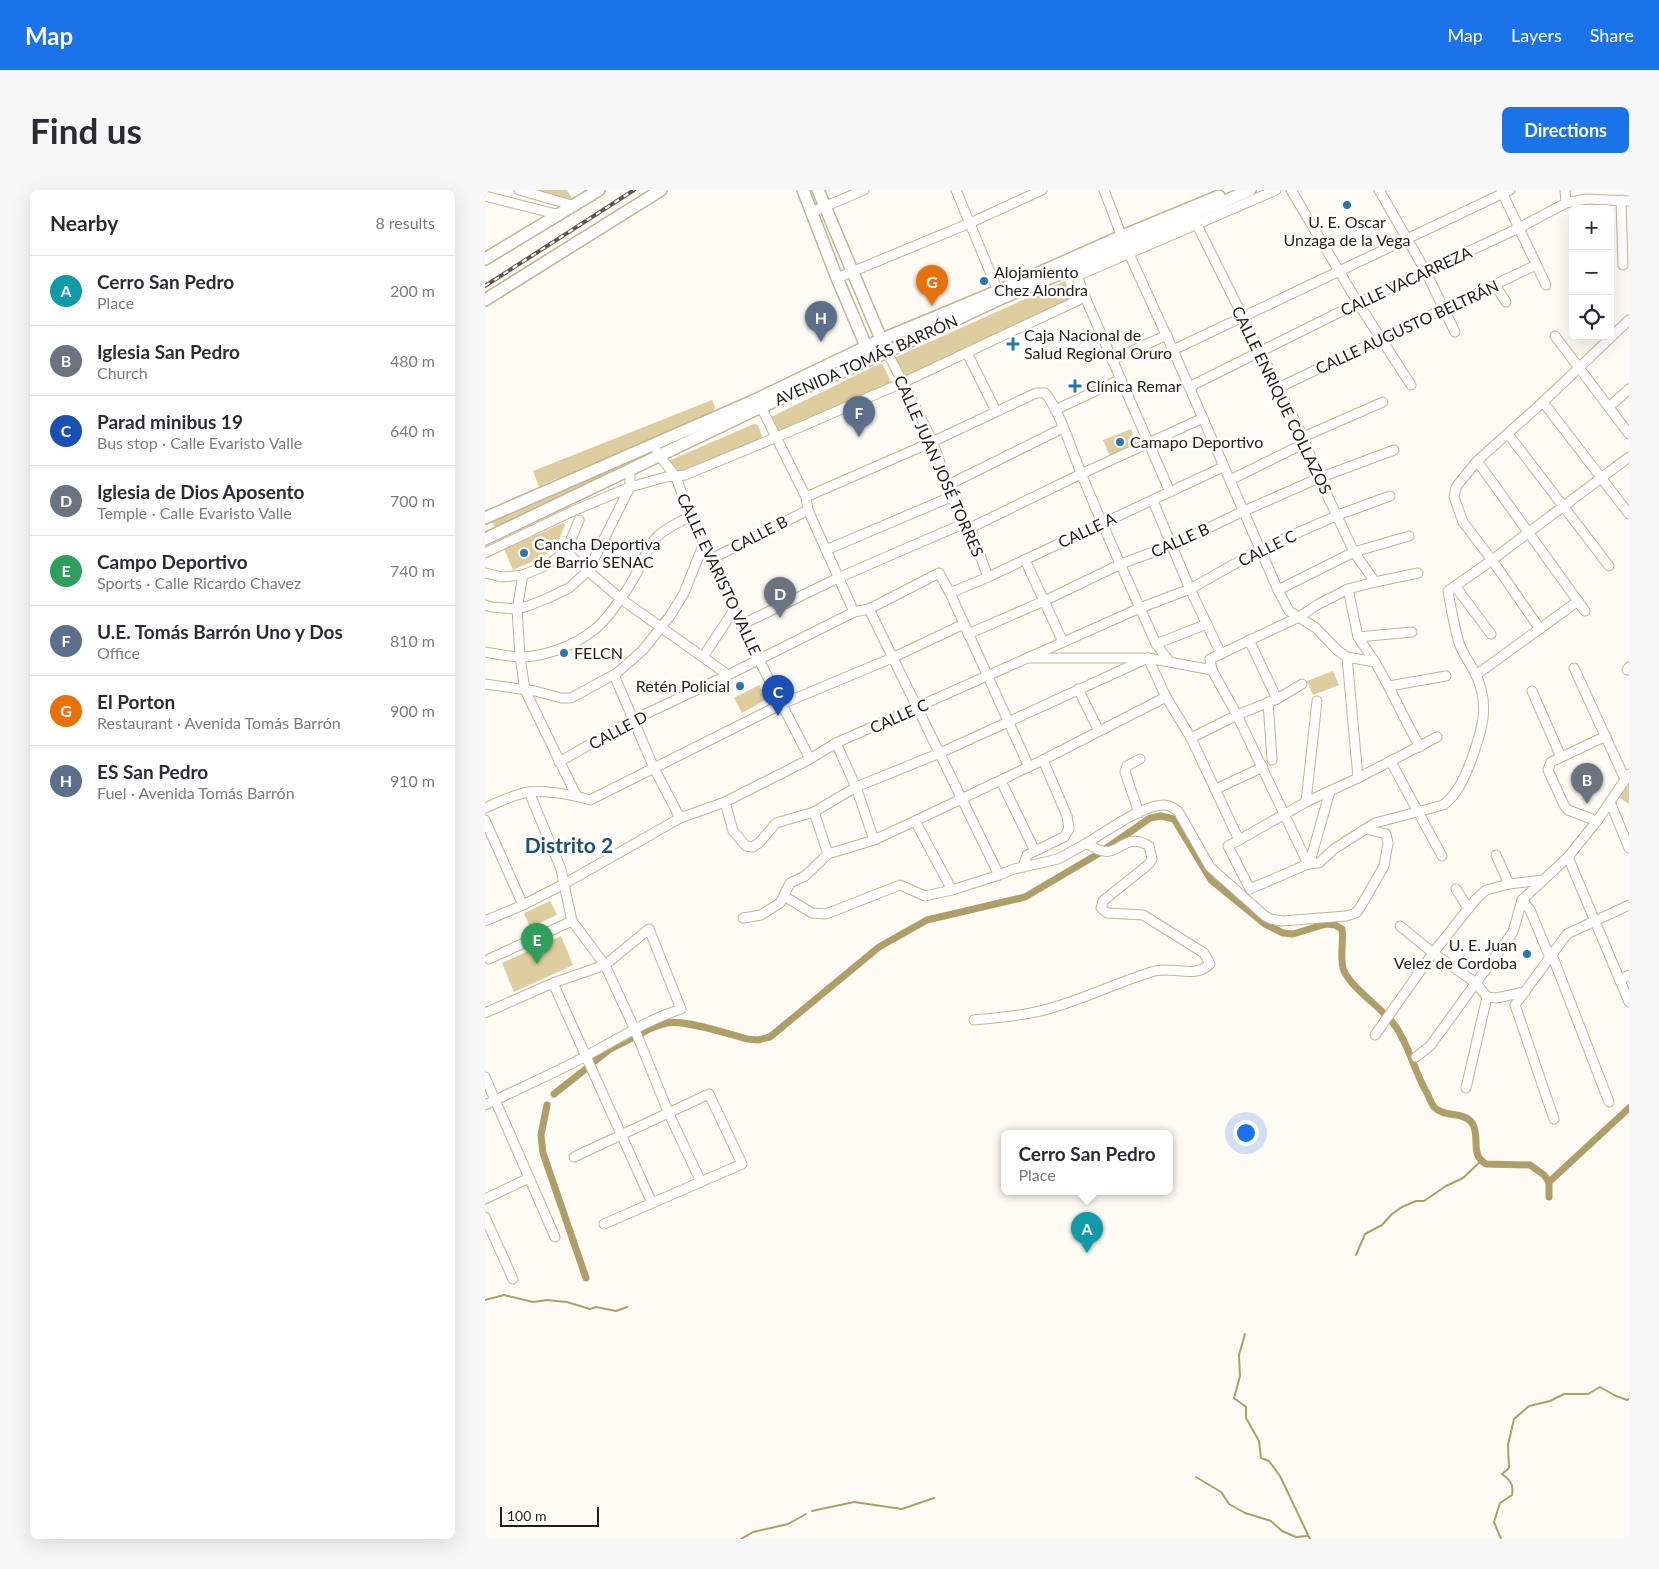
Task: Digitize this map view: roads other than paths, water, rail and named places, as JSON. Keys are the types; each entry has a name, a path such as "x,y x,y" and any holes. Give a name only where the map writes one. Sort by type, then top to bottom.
{"main road":[{"path":"485,259 575,206 583,194 599,190"},
{"path":"485,300 661,190"},
{"path":"803,190 871,359"},
{"name":"CALLE JUAN JOSÉ TORRES","path":"818,190 887,352"},
{"name":"AVENIDA TOMÁS BARRÓN","path":"485,518 761,407 887,352 1000,295 1076,272 1232,190"},
{"name":"AVENIDA TOMÁS BARRÓN","path":"488,537 629,469 656,450 753,401 881,340 1195,219 1251,190"},
{"path":"485,523 488,537"}],"street":[{"path":"519,190 575,206"},
{"path":"812,212 864,190"},
{"path":"955,190 1000,295"},
{"path":"837,278 970,223 1041,190"},
{"path":"1104,190 1125,245 1167,335 1223,467 1289,611 1316,628 1337,650 1347,657 1375,662"},
{"path":"1195,219 1276,190"},
{"path":"1291,190 1358,303 1411,385"},
{"path":"1379,190 1426,272 1455,332"},
{"path":"1565,190 1566,203"},
{"path":"1173,350 1505,191 1535,265 1546,285"},
{"path":"485,196 560,215"},
{"name":"CALLE VACARREZA","path":"1189,387 1261,353 1358,303 1519,228 1566,203 1587,199 1625,201"},
{"path":"1623,265 1625,201"},
{"name":"CALLE ENRIQUE COLLAZOS","path":"1195,219 1304,440 1319,478 1354,552 1375,582"},
{"name":"CALLE AUGUSTO BELTRÁN","path":"1278,388 1535,265"},
{"path":"1076,272 1112,360 1171,492"},
{"path":"1495,285 1506,302"},
{"path":"485,553 630,487 666,477 685,475 777,437 902,383 1085,297"},
{"path":"1540,629 1463,522 1454,497 1456,487 1477,461 1543,402 1629,320"},
{"path":"1112,360 1167,335"},
{"path":"1555,336 1629,434"},
{"name":"CALLE JUAN JOSÉ TORRES","path":"887,352 932,442 988,577"},
{"path":"967,353 996,411"},
{"path":"1055,410 1121,378"},
{"path":"1609,407 1629,389"},
{"path":"806,497 932,442 1036,393 1045,393 1063,428 1155,644 1169,661"},
{"path":"1230,480 1304,440 1383,402"},
{"path":"1543,402 1629,514"},
{"path":"761,407 806,497 808,510 853,612"},
{"path":"741,625 838,578 967,526 1203,418"},
{"path":"949,485 1063,428"},
{"path":"1507,434 1609,566"},
{"name":"CALLE EVARISTO VALLE","path":"656,450 676,477 690,516 705,543 741,625 810,759"},
{"name":"CALLE B","path":"968,634 1044,601 1121,564 1172,545 1319,478 1394,450"},
{"path":"1437,737 1359,778 1306,802 1228,846 1250,889 1308,864 1319,863 1334,849 1375,823 1443,805 1449,800 1467,772 1481,732 1485,700 1481,685 1459,642 1448,591 1629,457"},
{"path":"1477,461 1585,611"},
{"name":"CALLE A","path":"950,593 1025,560 1102,522 1153,501 1223,467"},
{"path":"485,605 517,609 528,606 569,588 588,571 630,487 629,469"},
{"path":"826,550 953,496"},
{"name":"CALLE C","path":"485,921 523,905 564,884 680,818 725,802 810,759 836,743 1140,608 1191,589 1261,549 1338,515 1391,496"},
{"path":"1153,501 1221,654"},
{"name":"CALLE B","path":"711,559 808,510"},
{"path":"485,652 520,657 532,656 579,640 595,630 621,599 635,577 652,542 660,534 690,516"},
{"path":"485,573 502,577 523,575 547,565 566,552 579,520"},
{"path":"1278,590 1354,552 1409,536"},
{"path":"485,684 561,698 571,698 613,675 643,650 661,627 684,593 705,543"},
{"path":"566,552 621,599 729,675"},
{"path":"1025,560 1063,642"},
{"name":"CALLE D","path":"559,762 633,720 729,675 853,612 869,608 939,573 950,593"},
{"path":"1308,864 1286,814 1237,715 1212,670 1210,659 1299,617 1348,589 1418,573"},
{"path":"523,575 517,609 520,657 525,690 577,796"},
{"path":"1455,586 1491,634"},
{"path":"1348,589 1358,637 1389,686 1400,711 1420,747"},
{"path":"950,593 1029,767"},
{"path":"1476,676 1579,602"},
{"path":"869,608 999,875"},
{"path":"703,657 735,610"},
{"path":"485,808 506,798 529,792 577,796 590,800 782,704 892,658 964,624"},
{"path":"1155,644 1207,624"},
{"path":"1358,637 1412,632"},
{"path":"1249,640 1272,700 1272,760"},
{"path":"1347,657 1359,778"},
{"path":"1027,658 1148,658 1212,670"},
{"path":"725,802 733,831 745,846 753,847 760,842 776,823 814,812 856,788 940,753 1148,658"},
{"path":"1148,658 1166,697 1191,738 1239,840"},
{"path":"1416,1057 1430,1046 1513,932 1522,900 1568,857 1597,821 1627,777 1573,668"},
{"path":"613,675 654,768 680,818"},
{"path":"1389,686 1446,676"},
{"path":"1191,738 1303,684"},
{"path":"1078,689 1099,732"},
{"path":"1533,691 1561,757"},
{"path":"743,918 761,915 780,903 790,883 805,876 828,854 874,840 915,821 1001,781 1166,697"},
{"path":"1306,802 1317,701"},
{"path":"1597,821 1568,810 1547,770 1551,762 1606,736"},
{"path":"836,743 856,788 874,840"},
{"path":"1139,812 1125,772 1127,766 1140,759"},
{"path":"1023,866 1027,855 1064,837 1069,829 1067,816 1043,760"},
{"path":"1391,762 1442,856"},
{"path":"1216,790 1263,768"},
{"path":"1001,781 1035,851"},
{"path":"1308,864 1330,791"},
{"path":"529,792 561,869 572,921 605,965 635,1030 669,1114 701,1182"},
{"path":"1610,802 1629,848"},
{"path":"784,896 812,913 826,914 900,885 925,896 951,890 1023,866 1058,859 1139,812 1153,806 1171,805 1178,811 1210,867 1265,916 1282,921 1346,916 1356,913 1386,860 1388,843 1385,834 1366,828"},
{"path":"814,812 828,854"},
{"path":"485,820 523,905"},
{"path":"915,821 951,890"},
{"path":"974,1020 1021,1015 1059,1006 1157,970 1196,972 1204,970 1210,964 1204,953 1143,915 1107,913 1101,908 1103,901 1149,864 1152,859 1149,846 1137,841 1124,844 1106,853 1095,850 1087,843"},
{"path":"1496,855 1509,884"},
{"path":"1568,857 1629,1002"},
{"path":"1375,1036 1433,953 1475,899 1486,890 1509,884 1543,880"},
{"path":"1457,889 1468,908"},
{"path":"1522,900 1530,910 1551,956 1609,1102"},
{"path":"1554,1119 1515,1005 1567,934 1629,905"},
{"path":"489,959 572,921"},
{"path":"1400,926 1433,953 1476,983 1487,997 1496,998 1525,992"},
{"path":"485,1013 553,983 605,965 649,929 681,1009 671,1012 587,1056 485,1105"},
{"path":"1620,980 1629,975"},
{"path":"553,983 653,1203"},
{"path":"1466,1088 1487,997"},
{"path":"485,1077 555,1237"},
{"path":"575,1157 709,1094 742,1164 604,1224"},
{"path":"485,1199 529,1178"},
{"path":"485,1217 489,1238 513,1279"}],"waterway":[{"path":"642,1033 657,1026 674,1022 747,1039 758,1040 770,1037 879,947 927,920 1025,897 1098,854 1150,818 1161,816 1174,819 1211,880 1265,924 1283,933 1293,934 1326,924 1335,925 1342,929 1342,961 1348,978 1396,1027 1434,1107 1443,1112 1464,1117 1472,1123 1476,1133 1476,1150 1481,1160 1486,1164 1530,1165 1544,1175 1549,1182 1629,1108"},
{"path":"595,1061 610,1049 632,1038"},
{"path":"554,1094 587,1068"},
{"path":"547,1105 541,1135 543,1153 586,1278"},
{"path":"1356,1255 1365,1234 1382,1225 1402,1207 1416,1201 1424,1201 1446,1186 1463,1178 1481,1161"},
{"path":"1549,1182 1549,1197"},
{"path":"485,1300 504,1295 533,1302 547,1300 567,1302 590,1309 596,1307 616,1311 627,1307"},
{"path":"1245,1334 1239,1355 1240,1376 1234,1398 1246,1407 1246,1418 1259,1441 1261,1458 1269,1461 1280,1476 1310,1539"},
{"path":"1501,1539 1494,1522 1500,1503 1512,1495 1511,1483 1502,1474 1509,1468 1508,1445 1514,1419 1529,1406 1550,1401 1564,1394 1588,1394 1600,1387 1616,1396 1629,1399"},
{"path":"1196,1477 1221,1492 1229,1504 1245,1513 1271,1521 1282,1531 1296,1537 1307,1536"},
{"path":"812,1511 854,1502 902,1509 934,1498"},
{"path":"741,1539 753,1532 788,1524 806,1514"}],"railway":[{"path":"485,286 634,190"}],"place":[{"name":"U. E. Oscar Unzaga de la Vega","path":"1347,205"},
{"name":"Alojamiento Chez Alondra","path":"984,281"},
{"name":"El Porton","path":"932,306"},
{"name":"ES San Pedro","path":"821,342"},
{"name":"Caja Nacional de Salud Regional Oruro","path":"1013,344"},
{"name":"Clínica Remar","path":"1075,386"},
{"name":"U.E. Tomás Barrón Uno y Dos","path":"859,437"},
{"name":"Camapo Deportivo","path":"1120,442"},
{"name":"Cancha Deportiva de Barrio SENAC","path":"524,553"},
{"name":"Iglesia de Dios Aposento","path":"780,618"},
{"name":"FELCN","path":"564,653"},
{"name":"Retén Policial","path":"740,686"},
{"name":"Parad minibus 19","path":"778,716"},
{"name":"Iglesia San Pedro","path":"1587,804"},
{"name":"U. E. Juan Velez de Cordoba","path":"1527,954"},
{"name":"Campo Deportivo","path":"537,964"},
{"name":"Cerro San Pedro","path":"1087,1253"}],"district":[{"name":"Distrito 2","path":"569,846"}]}
